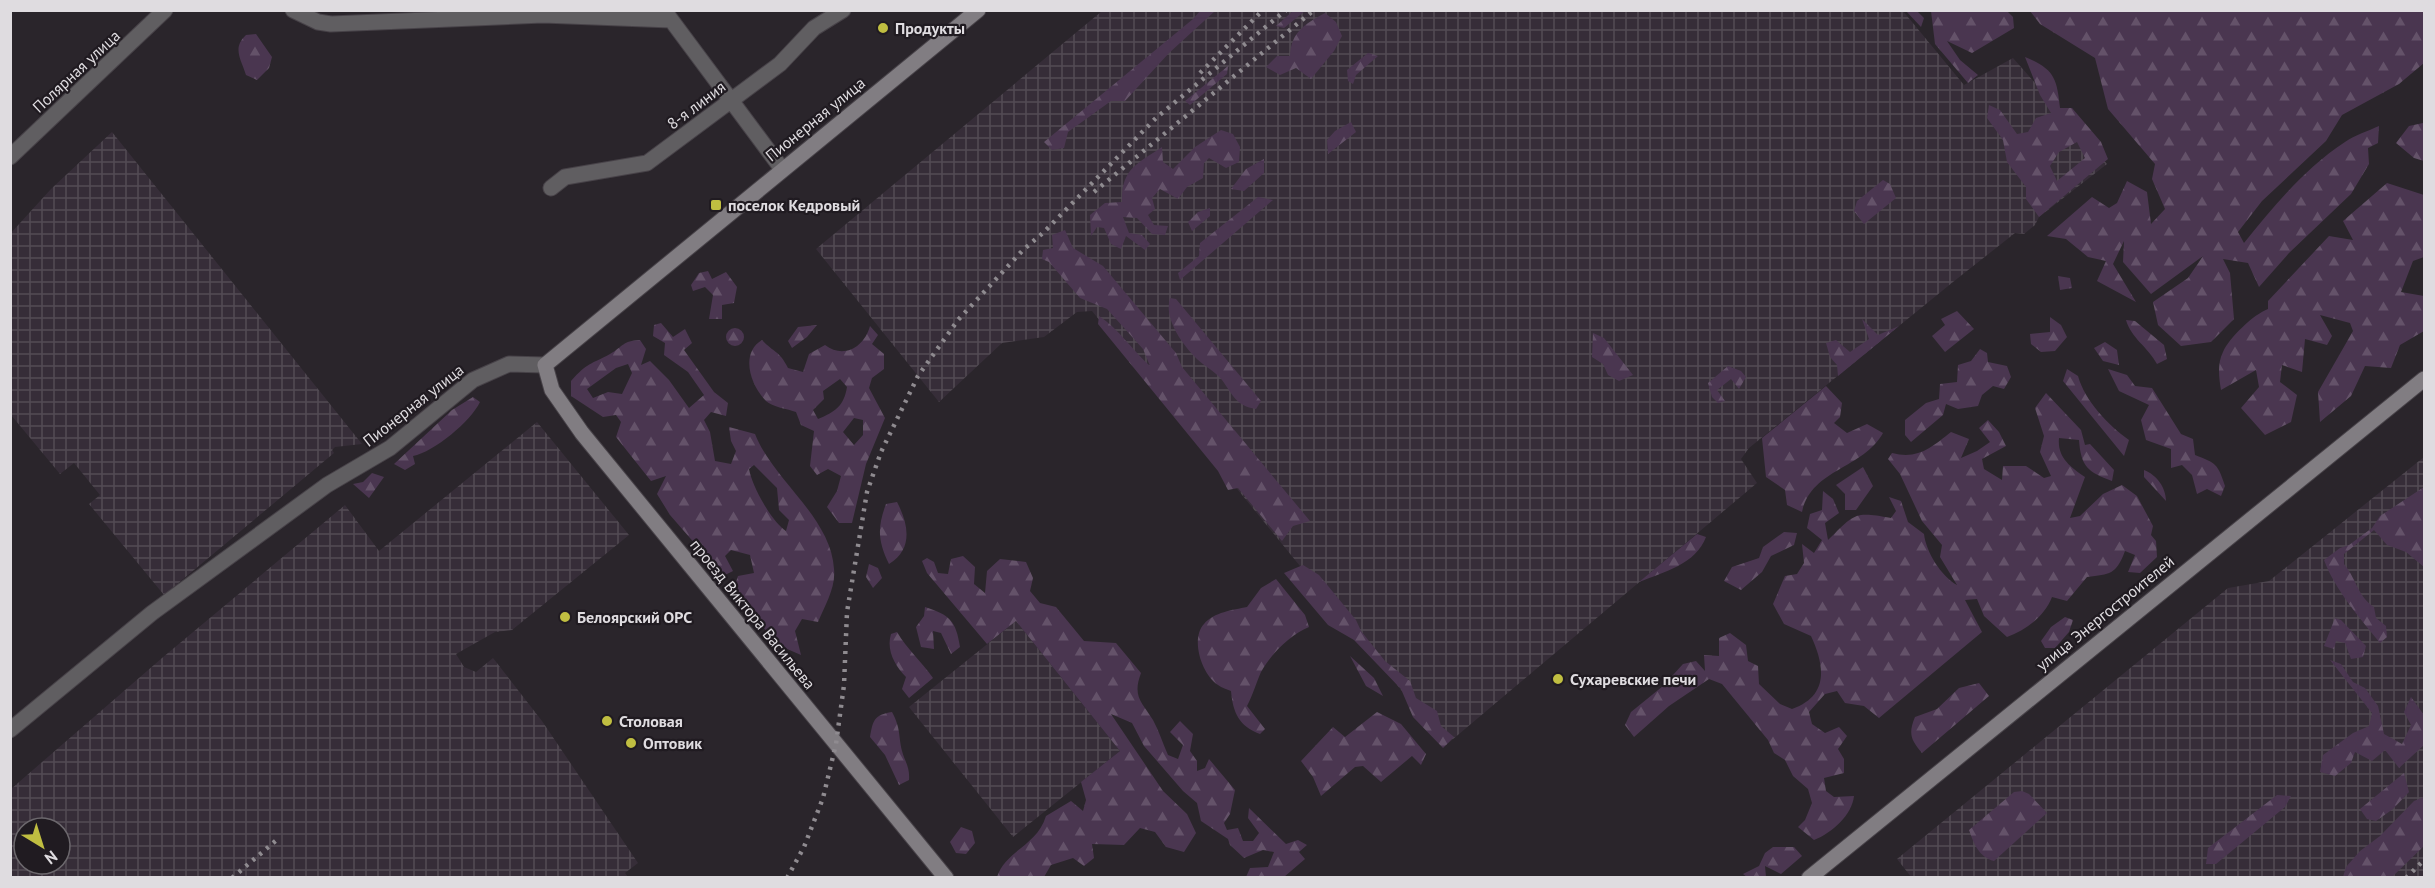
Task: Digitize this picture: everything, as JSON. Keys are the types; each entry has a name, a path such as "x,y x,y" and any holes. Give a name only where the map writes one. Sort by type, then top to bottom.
{"street":[{"name":"Полярная улица","path":"10,157 165,10"},
{"path":"293,10 318,22 332,24 543,15 667,15 782,169"},
{"name":"8-я линия","path":"551,188 565,177 647,163 780,64 814,28 843,10"},
{"name":"Пионерная улица","path":"10,730 152,613 327,485 382,454 473,380 509,364 545,365 978,10"},
{"name":"проезд Виктора Васильева","path":"545,365 552,390 582,433 946,878"},
{"name":"улица Энергостроителей","path":"1809,878 2424,379"}],"shaded area":[{"path":"1102,11 1903,11 1964,85 2013,58 2107,164 2039,217 2035,225 2024,234 2015,233 1953,282 1749,448 1741,459 1757,483 1446,745 1092,311 1077,312 1044,337 1002,343 939,402 816,249"},
{"path":"112,132 362,444 335,447 332,450 334,453 164,595 89,504 100,495 74,463 60,474 11,415 10,234 51,189"},
{"path":"537,422 629,535 512,630 495,632 456,654 464,667 476,672 493,658 542,721 638,863 625,873 628,877 11,877 11,789 162,658 345,505 379,551"},
{"path":"2424,457 2424,877 1912,878 1897,859 2228,588 2269,581"},
{"path":"1016,621 1120,751 1013,837 909,707"}],"green space":[{"path":"1294,10 1305,11 1284,28 1276,26"},
{"path":"1200,11 1215,11 1169,53 1125,101 1111,101 1068,132 1064,148 1052,150 1044,142 1193,19"},
{"path":"1906,11 1917,11 1924,18 1921,27"},
{"path":"1931,11 2007,11 2013,17 2014,28 1972,53 1947,41 1960,60 1978,75 1968,83 1935,44"},
{"path":"2030,11 2424,11 2424,63 2399,84 2342,115 2326,141 2262,201 2238,232 2244,243 2278,202 2316,164 2357,135 2379,126 2378,143 2368,148 2369,164 2351,194 2289,253 2259,287 2248,263 2223,259 2230,273 2234,319 2211,342 2181,346 2158,325 2153,302 2188,278 2203,256 2151,294 2123,262 2124,241 2113,264 2136,302 2097,281 2106,261 2088,257 2066,239 2047,236 2092,197 2109,208 2117,203 2127,181 2147,192 2151,224 2165,209 2152,179 2155,164 2108,109 2095,58 2040,24"},
{"path":"1325,13 1336,22 1342,36 1334,51 1311,79 1296,68 1280,75 1266,67 1277,56 1290,56 1293,41 1300,30"},
{"path":"256,34 272,57 269,68 257,80 246,75 239,49 239,44 246,35"},
{"path":"1368,53 1378,56 1356,75 1353,84 1348,81 1347,70"},
{"path":"2025,57 2048,70 2055,82 2060,108 2072,108 2101,142 2108,159 2039,217 2026,199 2026,187 2007,162 2003,140 1987,118 1989,105 2000,110 2017,134 2028,132 2036,118 2051,113 2040,95","holes":["2077,142 2085,158 2057,181 2050,166 2059,152"]},
{"path":"1228,66 1227,74 1190,105 1185,101"},
{"path":"1351,122 1356,132 1328,154 1327,140 1335,131"},
{"path":"2423,123 2424,161 2414,158 2396,143 2409,126"},
{"path":"1221,130 1233,134 1240,147 1239,162 1226,168 1209,158 1204,163 1203,178 1187,187 1178,199 1160,189 1152,198 1155,209 1148,215 1154,225 1168,226 1165,235 1152,234 1137,218 1123,217 1129,233 1142,235 1150,244 1145,250 1126,236 1121,249 1111,244 1104,228 1097,227 1091,236 1090,215 1105,203 1122,202 1124,182 1132,168 1138,163 1162,147 1163,162 1173,169 1195,147"},
{"path":"1264,159 1264,173 1244,191 1231,189 1246,169"},
{"path":"1883,180 1890,184 1896,198 1864,224 1854,211 1857,201"},
{"path":"2387,183 2424,195 2424,257 2413,261 2401,292 2424,296 2424,331 2400,345 2391,368 2365,366 2351,396 2320,422 2318,392 2353,331 2350,323 2320,315 2332,336 2327,345 2305,339 2302,372 2282,365 2280,382 2297,395 2291,422 2265,435 2241,408 2259,387 2256,370 2221,390 2219,366 2223,352 2242,327 2268,309 2268,301 2329,236 2353,240 2343,221"},
{"path":"1258,197 1273,200 1180,280 1178,273 1199,256 1200,243"},
{"path":"1210,208 1210,216 1192,231 1188,222 1198,212"},
{"path":"1065,230 1073,248 1103,266 1176,353 1182,367 1310,521 1293,526 1282,541 1238,488 1228,490 1218,471 1098,324 1099,316 1113,327 1150,366 1143,349 1107,309 1080,298 1049,262 1042,259 1043,250 1053,248 1052,235"},
{"path":"708,271 712,279 726,272 737,287 734,303 722,305 722,319 709,319 713,295 705,287 693,291 691,285 699,273"},
{"path":"2058,276 2070,278 2072,288 2060,290"},
{"path":"1170,298 1176,299 1261,401 1256,409 1239,402 1219,377 1197,359 1184,343 1171,321"},
{"path":"1957,311 1974,329 1945,352 1932,336 1945,325 1941,319"},
{"path":"2050,317 2061,325 2067,337 2055,351 2041,352 2031,344 2030,334 2050,332"},
{"path":"1862,319 1878,335 1899,326 1838,376 1837,365 1830,357 1826,343 1836,340 1850,352 1869,339"},
{"path":"2126,320 2135,321 2164,345 2167,359 2157,364 2132,332"},
{"path":"661,323 673,337 685,329 692,343 684,350 714,392 728,403 726,416 711,412 704,420 710,432 715,461 731,464 736,451 731,441 729,427 755,434 763,451 823,532 834,569 833,582 818,622 802,619 795,631 801,655 778,645 733,591 738,576 754,573 750,555 731,550 725,556 733,571 723,576 670,515 657,494 666,476 651,481 616,437 621,422 616,415 603,417 571,396 571,381 581,370 626,343 640,340 646,349 641,365 650,361 669,380 689,408 704,395 688,372 664,355 665,343 653,336 654,325","holes":["628,364 632,373 622,394 608,392 593,398 587,389 616,368","754,465 777,488 779,510 789,520 786,531 768,511 758,493 749,469"]},
{"path":"817,325 807,337 792,348 788,341 798,327"},
{"path":"870,326 878,335 872,344 884,354 884,369 872,378 869,388 885,418 866,464 852,523 839,523 827,507 837,491 841,476 828,469 817,475 810,466 814,431 801,425 796,412 766,401 752,378 749,361 755,346 762,340 779,355 788,368 803,372 809,354 825,345 839,351 852,349 867,334","holes":["840,379 847,387 844,399 834,411 818,419 813,410 824,399 823,391","854,418 863,420 863,435 854,445 843,432"]},
{"path":"735,328 741,331 744,337 741,343 735,346 729,343 726,337 729,331"},
{"path":"1593,333 1604,338 1633,375 1619,381 1608,375 1603,364 1592,357"},
{"path":"2105,342 2117,350 2119,365 2103,361 2094,348"},
{"path":"1980,349 1987,353 1988,362 2007,366 2011,377 2004,389 1993,386 1982,395 1978,406 1958,409 1946,404 1943,415 1911,442 1905,435 1905,420 1926,403 1939,399 1940,384 1957,382 1958,365 1971,361"},
{"path":"1728,366 1741,371 1746,377 1739,389 1731,379 1717,390 1725,401 1718,403 1712,397 1708,383"},
{"path":"2067,369 2078,376 2098,412 2129,440 2124,456 2063,381"},
{"path":"2108,369 2127,375 2135,386 2152,388 2181,434 2193,439 2195,455 2212,463 2218,469 2225,486 2221,496 2207,489 2197,494 2192,475 2182,465 2171,468 2171,449 2146,440 2141,420 2149,405 2119,391"},
{"path":"1826,386 1842,403 1840,417 1834,423 1847,433 1867,424 1883,433 1863,454 1816,487 1807,498 1802,512 1787,505 1785,490 1766,477 1762,438"},
{"path":"2046,393 2081,430 2085,445 2090,444 2114,470 2112,481 2097,475 2084,462 2079,440 2059,438 2062,456 2085,477 2070,518 2080,516 2103,494 2122,485 2137,496 2153,526 2151,535 2156,541 2157,557 2140,573 2128,572 2135,555 2125,551 2118,565 2111,572 2087,577 2067,601 2052,597 2034,622 2007,637 1984,616 1977,599 1965,600 1982,632 1879,718 1864,706 1845,703 1837,691 1825,694 1809,712 1812,724 1825,733 1839,727 1847,736 1838,749 1844,759 1844,773 1824,778 1826,791 1834,797 1854,796 1849,810 1840,822 1828,833 1814,840 1798,827 1805,820 1812,803 1808,789 1793,776 1785,760 1774,753 1768,740 1722,684 1709,679 1669,706 1634,737 1625,725 1631,712 1663,686 1683,664 1696,661 1705,671 1704,655 1719,656 1719,638 1730,633 1746,645 1748,661 1758,666 1759,684 1780,704 1792,709 1813,696 1821,679 1816,647 1811,636 1784,624 1773,604 1785,576 1797,574 1804,563 1802,544 1814,553 1822,540 1807,528 1810,514 1822,510 1823,491 1833,499 1839,513 1825,523 1828,540 1855,517 1869,515 1891,518 1896,511 1889,497 1901,501 1908,522 1924,534 1935,563 1945,576 1957,585 1940,557 1942,545 1922,521 1900,474 1888,459 1892,453 1910,455 1924,451 1951,432 1969,439 1961,458 1990,442 1979,428 1988,420 1999,432 2006,446 1982,459 1984,469 2002,480 2003,466 2026,466 2044,478 2051,476 2040,452 2044,436 2035,408"},
{"path":"473,397 480,402 469,418 451,435 431,449 413,456 415,464 405,470 394,464 452,410"},
{"path":"1863,467 1873,486 1856,510 1845,510 1845,494 1836,485"},
{"path":"2144,470 2160,482 2166,501 2144,477"},
{"path":"372,473 384,477 369,498 353,484 363,482"},
{"path":"2424,487 2424,567 2406,552 2387,545 2374,530 2344,554 2344,564 2364,598 2374,607 2376,618 2386,626 2387,637 2380,643 2341,593 2324,560 2340,548 2349,545 2372,528 2380,516"},
{"path":"897,502 906,528 905,544 897,558 889,564 881,541 880,527 886,504"},
{"path":"1784,532 1797,533 1794,545 1771,556 1762,572 1741,590 1724,581 1732,567 1759,558 1763,547"},
{"path":"1697,534 1706,537 1695,554 1678,566 1639,582"},
{"path":"963,556 975,567 974,584 985,593 987,571 1000,559 1026,562 1033,578 1030,591 1040,603 1056,607 1084,641 1116,643 1141,673 1138,681 1138,694 1155,724 1168,755 1178,759 1183,745 1170,732 1180,721 1193,734 1190,751 1197,761 1197,771 1205,768 1209,759 1235,790 1230,814 1224,823 1227,830 1238,828 1243,841 1253,841 1259,833 1248,818 1249,808 1286,844 1298,840 1307,845 1299,852 1305,859 1284,877 1246,877 1250,868 1268,867 1274,852 1263,850 1244,858 1230,845 1228,839 1201,821 1197,803 1183,791 1144,746 1132,723 1111,714 1163,791 1187,814 1196,833 1184,852 1166,847 1155,832 1140,828 1124,845 1092,844 1094,858 1084,866 1073,858 1051,865 1044,877 997,877 1007,860 1036,834 1046,816 1071,801 1083,811 1086,800 1081,782 1120,751 1016,621 987,644 927,573 922,561 927,558 934,562 938,573 948,574 951,559"},
{"path":"869,564 878,568 882,578 873,588 866,577"},
{"path":"1303,565 1319,575 1356,620 1361,631 1385,661 1410,681 1416,698 1437,711 1441,726 1454,737 1443,748 1413,717 1401,689 1354,640 1328,625 1284,573"},
{"path":"1276,579 1305,615 1309,627 1282,646 1261,672 1247,706 1265,729 1260,734 1242,723 1233,706 1231,691 1218,685 1207,673 1200,656 1198,638 1208,620 1224,612 1247,607 1261,588"},
{"path":"925,607 946,616 954,625 960,647 951,654 941,633 933,631 934,649 921,647 916,627 924,616"},
{"path":"2065,617 2073,620 2069,632 2055,648 2045,648 2041,641 2051,627"},
{"path":"2335,618 2341,620 2366,646 2363,657 2351,659 2345,643 2336,641 2334,649 2324,646"},
{"path":"897,632 933,678 909,698 902,689 906,677 895,663 891,652 891,634"},
{"path":"1350,656 1374,678 1383,696 1366,686"},
{"path":"2330,660 2341,664 2353,682 2365,688 2378,706 2384,734 2402,744 2411,725 2404,712 2411,697 2424,715 2424,745 2399,768 2385,750 2372,761 2355,752 2351,763 2335,776 2320,772 2323,755 2353,733 2369,726 2372,713"},
{"path":"1979,683 1989,696 1922,753 1912,736 1915,717 1937,709 1959,688"},
{"path":"892,712 909,772 909,780 899,785 885,755 870,737 875,719"},
{"path":"1377,712 1401,724 1426,754 1421,765 1412,756 1381,782 1363,766 1355,767 1321,796 1313,777 1301,761 1333,727 1345,737"},
{"path":"2404,773 2409,792 2393,809 2376,821 2367,819 2360,809"},
{"path":"2022,791 2029,794 2047,813 1994,861 1989,859 1978,849 1969,830 2014,792"},
{"path":"2277,795 2291,796 2285,807 2216,864 2206,864 2208,848"},
{"path":"2424,797 2424,846 2392,877 2343,877 2346,867 2360,851 2380,836 2414,801"},
{"path":"961,827 972,831 975,843 966,854 956,853 950,842"},
{"path":"1773,847 1794,847 1802,856 1781,874 1765,866 1766,877 1747,877 1743,874 1759,866 1765,853"}],"railway":[{"path":"1200,73 1263,10"},
{"path":"787,878 804,847 823,798 836,744 844,685 847,612 867,492 881,452 918,376 958,320 1023,250 1044,232 1156,118 1286,10"},
{"path":"1094,192 1314,10"},
{"path":"232,878 279,838"},
{"path":"2406,878 2424,860"}],"place":[{"name":"Продукты","path":"883,28"},
{"name":"поселок Кедровый","path":"716,205"},
{"name":"Белоярский ОРС","path":"565,617"},
{"name":"Сухаревские печи","path":"1558,679"},
{"name":"Столовая","path":"607,721"},
{"name":"Оптовик","path":"631,743"}]}
